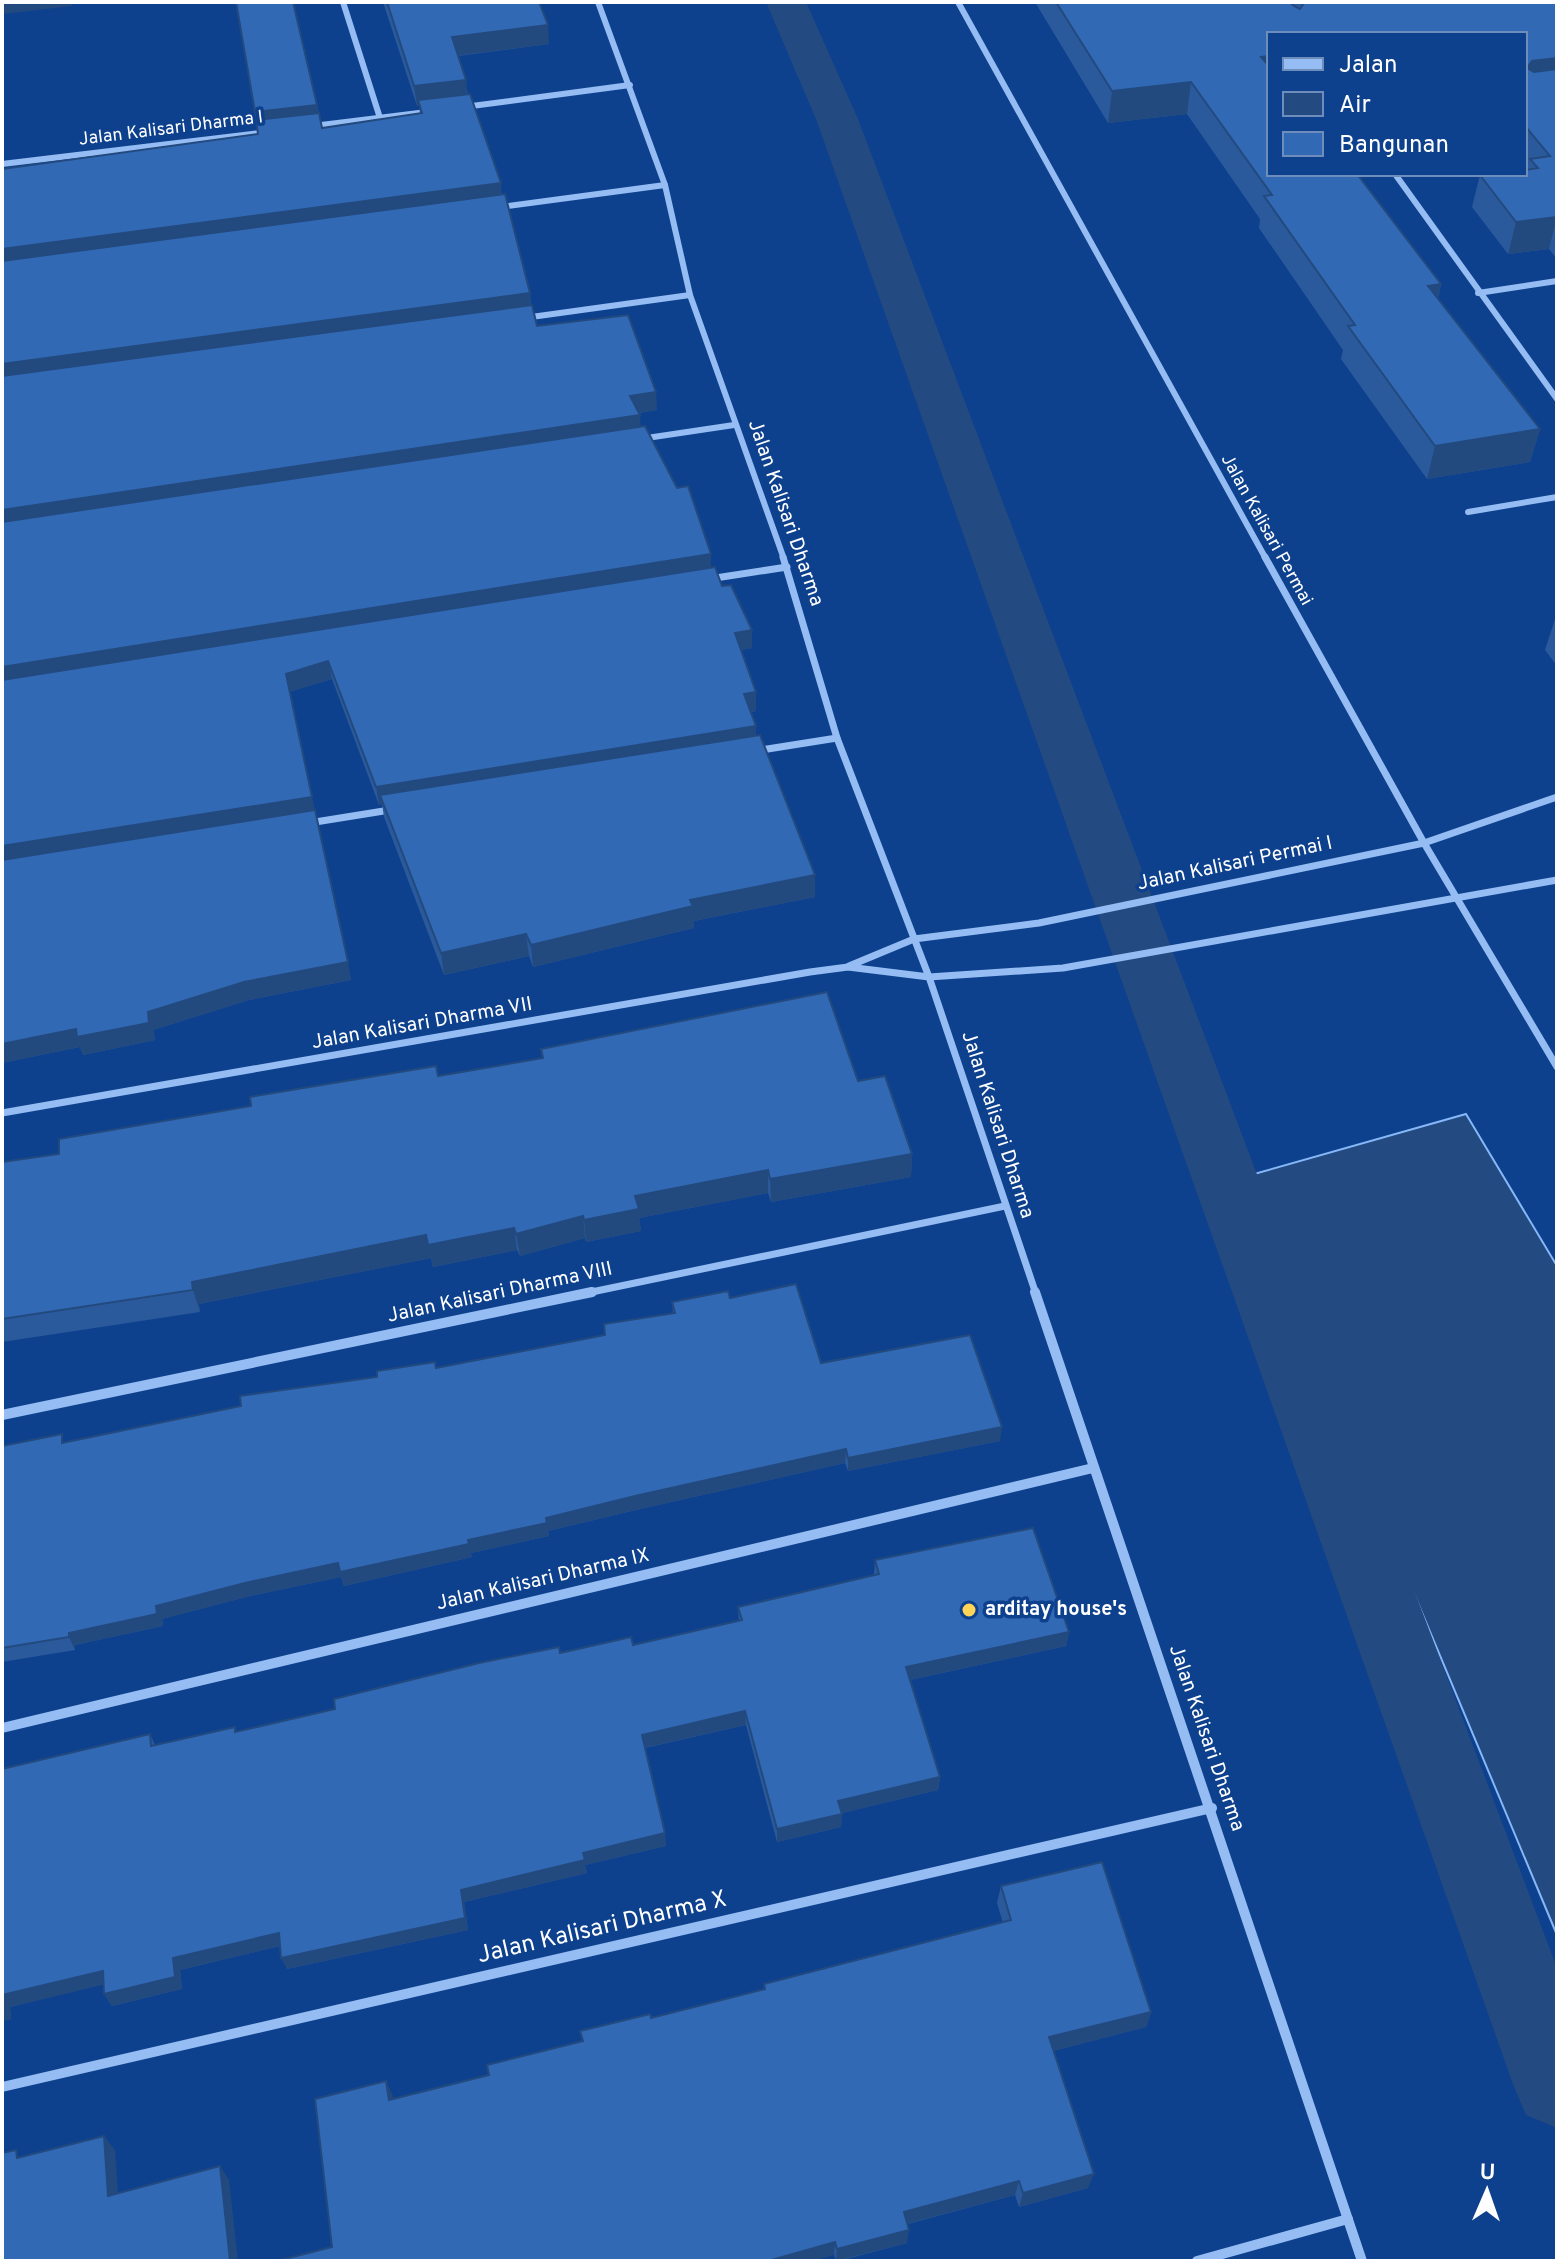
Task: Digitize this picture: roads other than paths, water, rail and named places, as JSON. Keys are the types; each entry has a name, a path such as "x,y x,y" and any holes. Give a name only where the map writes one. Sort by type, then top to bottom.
{"street":[{"path":"343,2 380,118"},
{"name":"Jalan Kalisari Dharma","path":"598,2 665,185 690,295 787,567 837,738 929,977 1093,1468 1212,1808 1362,2261"},
{"name":"Jalan Kalisari Permai","path":"958,2 1424,843 1557,1067"},
{"path":"458,108 630,85"},
{"path":"301,128 442,110"},
{"name":"Jalan Kalisari Dharma I","path":"2,164 270,131"},
{"path":"1396,176 1557,399"},
{"path":"492,208 665,185"},
{"path":"1478,293 1557,281"},
{"path":"518,319 690,295"},
{"path":"625,441 734,425"},
{"path":"1468,512 1557,497"},
{"path":"693,582 787,567"},
{"path":"743,753 837,738"},
{"name":"Jalan Kalisari Permai I","path":"914,939 1039,923 1424,843 1557,797"},
{"path":"301,824 396,809"},
{"path":"929,977 1063,968 1557,880"},
{"name":"Jalan Kalisari Dharma VII","path":"2,1113 848,967 914,939"},
{"name":"Jalan Kalisari Dharma VII","path":"848,967 929,977"},
{"name":"Jalan Kalisari Dharma VIII","path":"2,1415 1005,1206"},
{"name":"Jalan Kalisari Dharma IX","path":"2,1728 1093,1468"},
{"name":"Jalan Kalisari Dharma X","path":"2,2087 1212,1808"},
{"path":"1197,2261 1348,2219"}],"water":[{"path":"1466,1114 1557,1266 1557,1935 1240,1178"}],"waterway":[{"path":"786,2 837,119 1557,2084"}],"place":[{"name":"arditay house's","path":"969,1610"}]}
